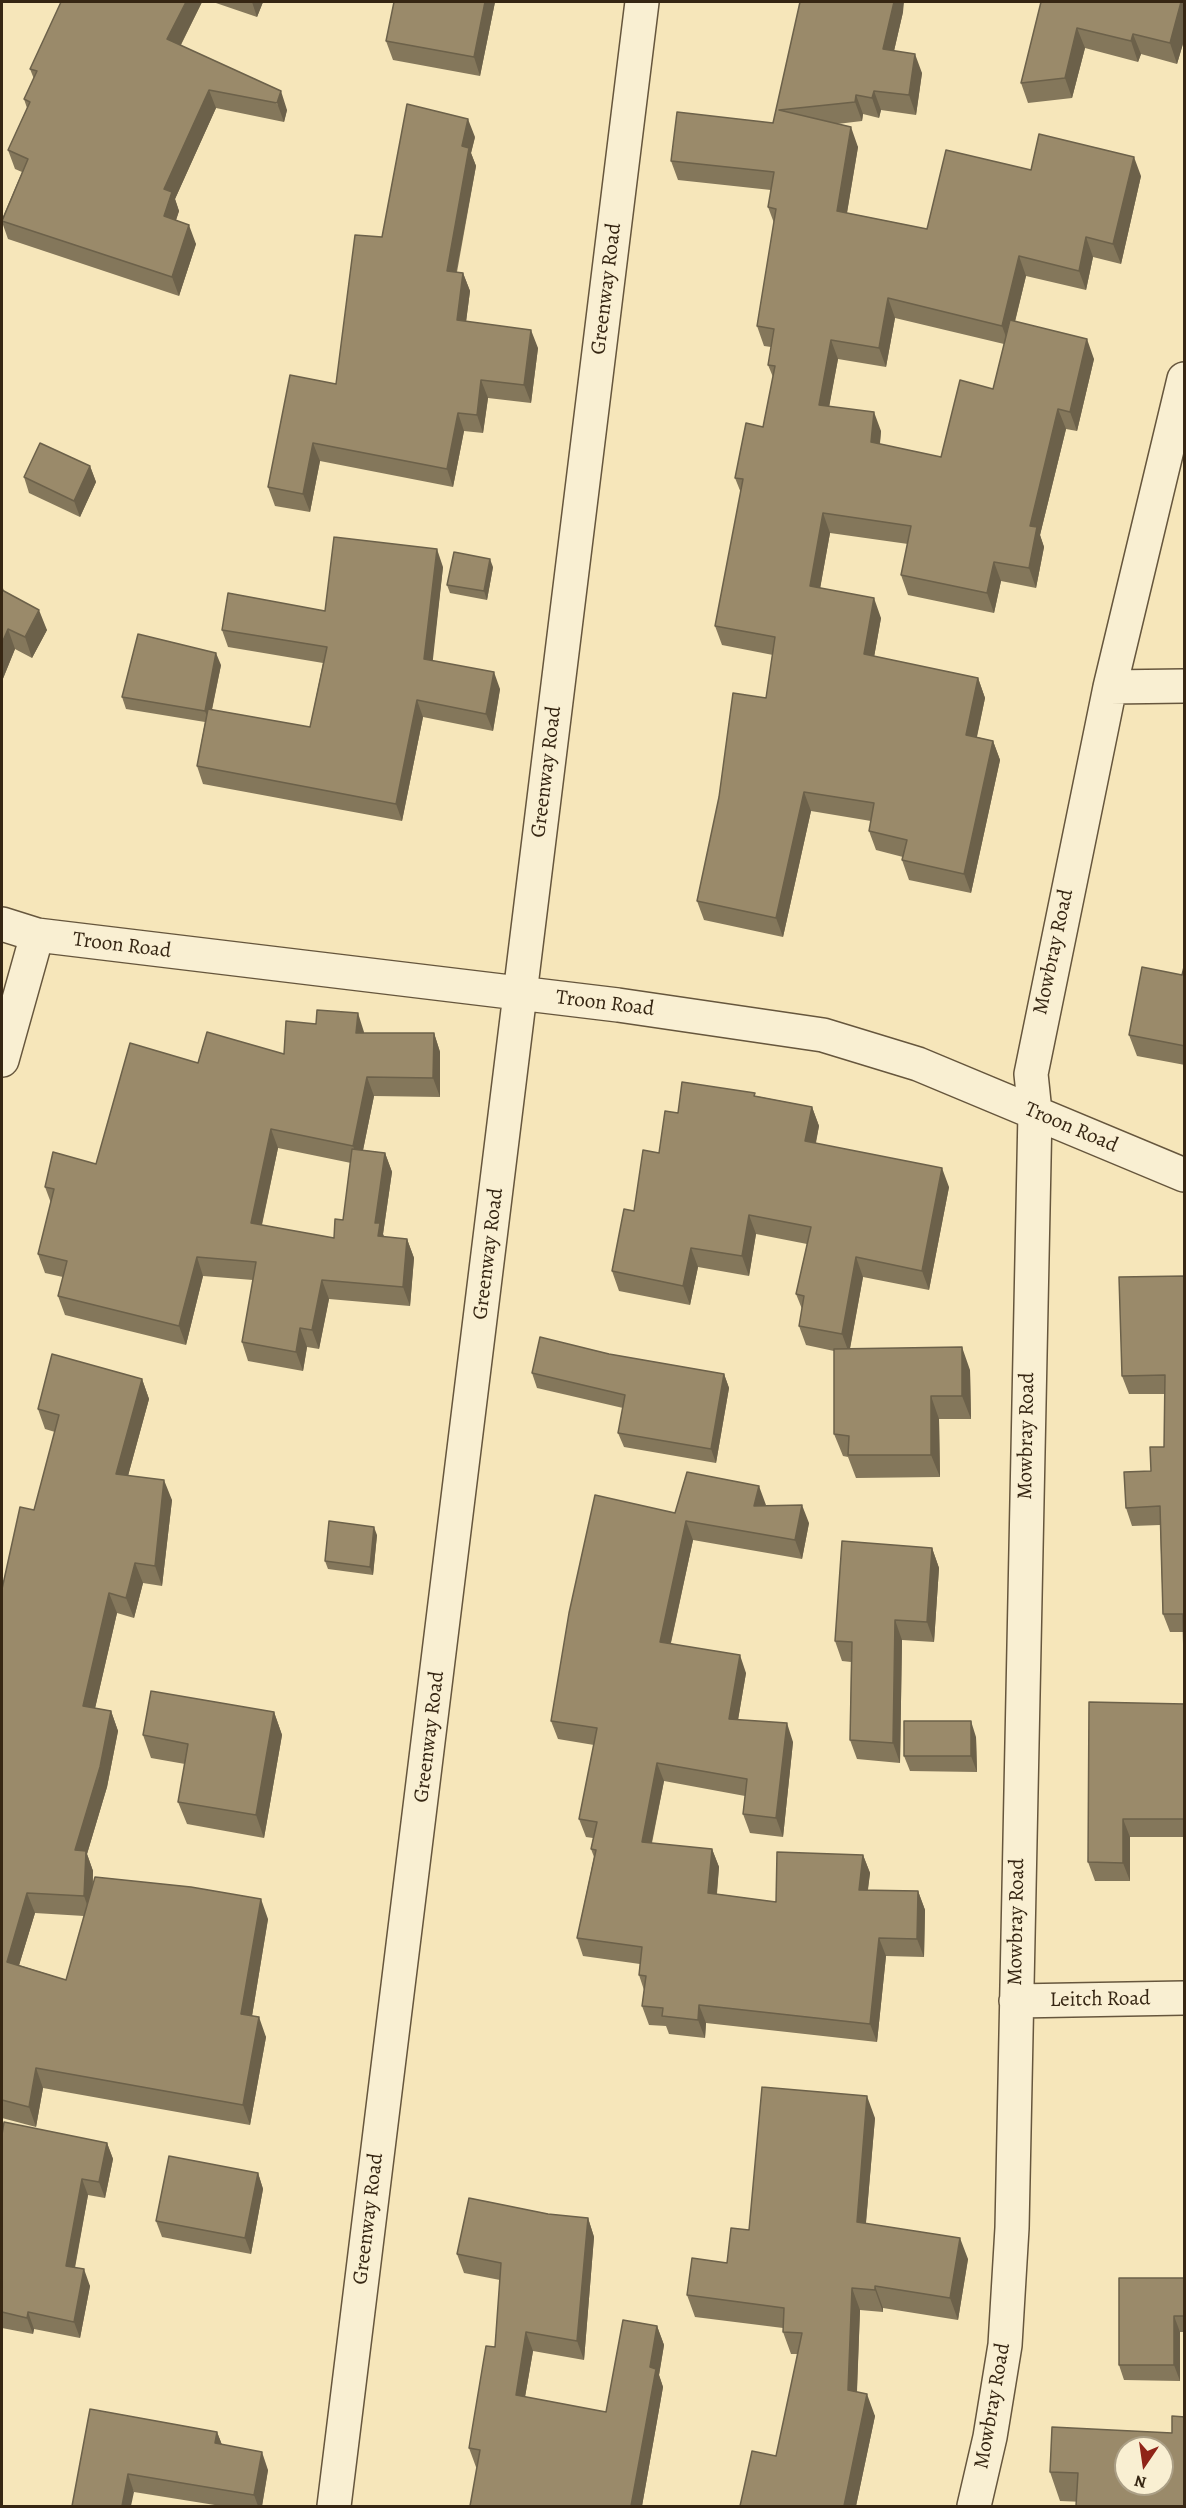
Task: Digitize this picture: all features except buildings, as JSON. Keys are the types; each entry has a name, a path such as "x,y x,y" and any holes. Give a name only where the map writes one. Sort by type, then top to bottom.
{"street":[{"name":"Greenway Road","path":"334,2506 642,2"},
{"name":"Mowbray Road","path":"974,2506 990,2437 1005,2345 1012,2228 1035,1112 1031,1074 1037,1035 1110,687 1185,379"},
{"path":"1110,687 1185,686"},
{"name":"Troon Road","path":"2,924 37,935 520,993 823,1035 918,1064 1185,1175"},
{"path":"2,1060 37,935"},
{"name":"Leitch Road","path":"1016,2001 1185,1998"}]}
